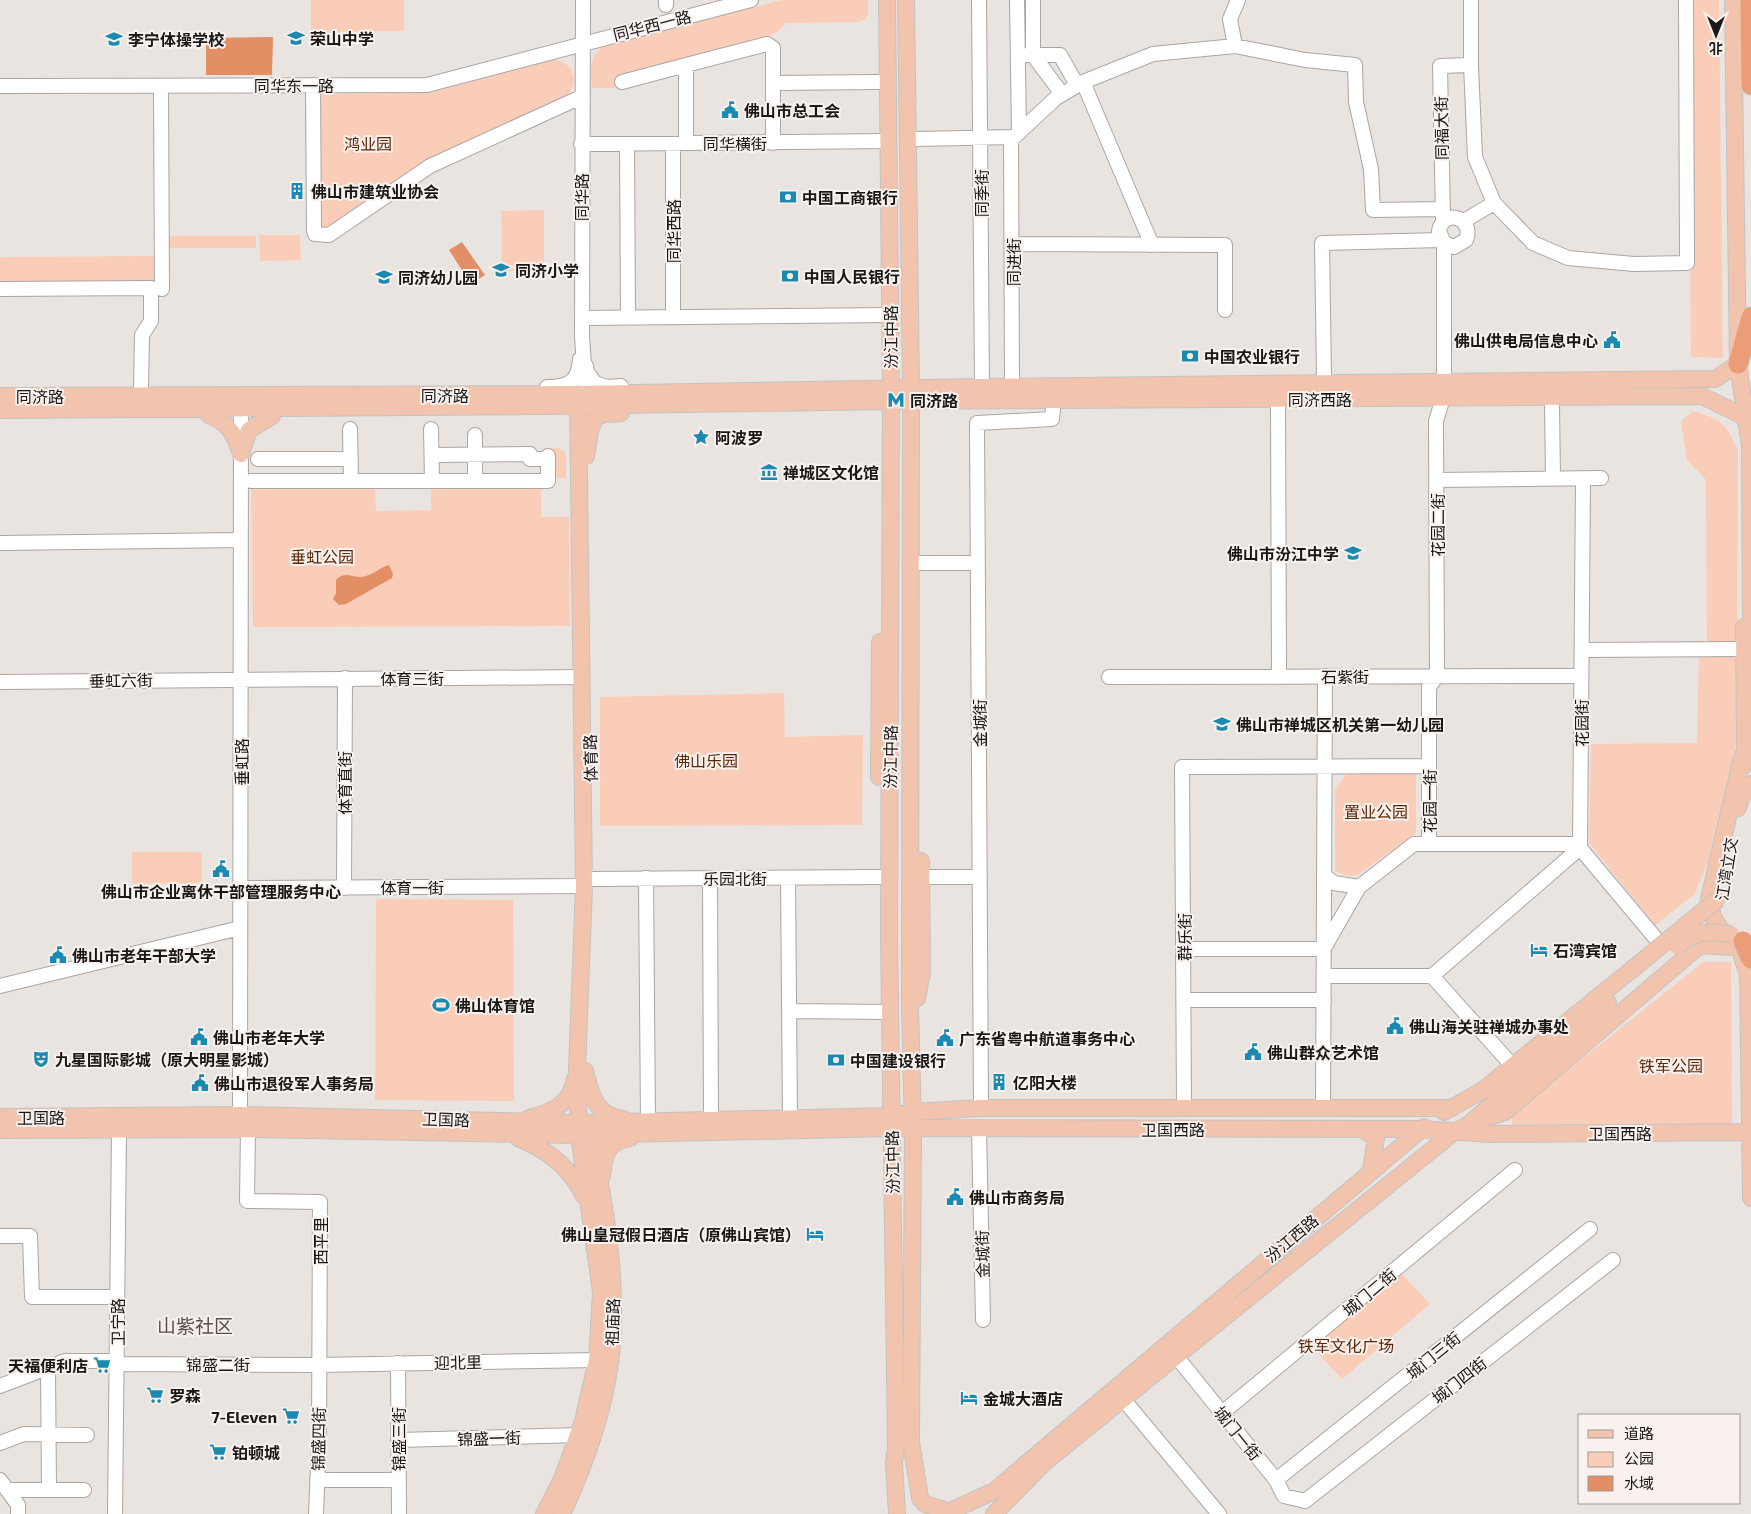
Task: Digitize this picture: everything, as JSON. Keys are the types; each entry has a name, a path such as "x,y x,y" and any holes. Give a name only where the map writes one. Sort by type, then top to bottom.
{"highway":[{"path":"1750,0 1751,85"},
{"path":"1738,364 1751,317"}],"main road":[{"path":"877,0 878,82 885,142"},
{"name":"汾江中路","path":"887,0 885,142 890,272 890,1012 894,1244 888,1297 888,1355 889,1422 897,1514"},
{"name":"汾江中路","path":"906,0 911,394 911,1033 913,1120 911,1442 920,1498 925,1504 942,1512"},
{"path":"909,271 915,220 916,0"},
{"path":"1638,971 1713,899 1747,759 1750,446 1738,364 1733,0"},
{"name":"同济西路","path":"911,394 1031,400 1224,399 1443,390 1587,376 1715,379 1738,364"},
{"path":"1012,386 1028,377 1324,376 1552,405 1691,404 1702,396"},
{"path":"635,412 617,399 635,386 846,383 852,390"},
{"name":"同济西路","path":"891,395 1012,386 1443,390 1702,396 1745,417"},
{"name":"同济路","path":"0,396 582,400 852,390 891,395"},
{"path":"1031,400 1053,409 1278,407 1443,390"},
{"name":"同济路","path":"617,399 815,402 891,395"},
{"path":"1176,400 1198,408 1224,399"},
{"name":"同济路","path":"6,410 215,412 241,409 266,412 543,410 582,400"},
{"name":"体育路","path":"582,400 582,677 588,882"},
{"path":"582,456 596,418 604,414 801,410 815,402"},
{"path":"543,410 569,419 582,456"},
{"path":"215,412 220,420 232,430 241,454"},
{"path":"241,454 249,430 266,412"},
{"name":"体育路","path":"582,456 588,882 579,1068 585,1129"},
{"path":"1748,644 1743,524 1750,492"},
{"path":"890,983 880,951 879,877 881,564 891,528"},
{"path":"910,528 918,548 922,972 911,1033"},
{"name":"江湾立交","path":"1751,784 1741,798 1713,899 1743,948 1750,979 1749,1132 1751,1198"},
{"path":"1434,1108 1459,1098 1507,1066 1658,940 1713,899"},
{"path":"1638,971 1694,933 1707,931 1743,948"},
{"path":"1452,1108 1461,1128 1505,1112 1700,945 1743,948"},
{"name":"汾江西路","path":"998,1512 1045,1462 1461,1128 1593,1016 1638,971"},
{"name":"汾江西路","path":"942,1512 994,1491 1421,1129 1483,1090 1507,1066 1638,971"},
{"path":"1589,1039 1593,1016"},
{"path":"1567,1038 1589,1039"},
{"path":"579,1068 593,1099 605,1113 647,1126 711,1120 790,1119 892,1122"},
{"path":"509,1128 556,1109 568,1098 574,1087 579,1068"},
{"name":"卫国西路","path":"892,1122 981,1108 1184,1106 1452,1108"},
{"name":"卫国路","path":"0,1117 240,1115 509,1128"},
{"name":"卫国西路","path":"913,1120 979,1128 1461,1128 1490,1134 1749,1132"},
{"path":"0,1130 585,1129 647,1126 892,1122"},
{"path":"601,1193 603,1163 609,1148 618,1140 647,1126"},
{"path":"509,1128 540,1147 563,1166 581,1190 589,1206"},
{"name":"祖庙路","path":"562,1514 576,1483 592,1436 610,1362 613,1291 601,1193 585,1129"},
{"name":"祖庙路","path":"544,1514 562,1479 579,1435 597,1360 601,1292 589,1206 585,1129"},
{"path":"1362,1129 1376,1138 1371,1170"}],"street":[{"name":"同华路","path":"582,373 581,144 583,0"},
{"name":"同华西一路","path":"582,44 751,0"},
{"name":"同季街","path":"979,0 982,387"},
{"name":"同进街","path":"1012,386 1013,244 1018,56 1017,0"},
{"path":"1033,0 1033,55 1062,94"},
{"path":"1235,46 1230,18 1238,0"},
{"name":"同福大街","path":"1471,0 1471,65 1475,157 1494,203"},
{"path":"1464,221 1494,203 1533,243 1568,258 1634,264 1687,263 1686,0"},
{"name":"同华东一路","path":"0,86 427,85 582,44"},
{"path":"622,82 767,44 773,48 773,143"},
{"path":"916,139 980,138 1015,135 1062,94 1080,84 1154,54 1235,46 1305,60 1354,65 1356,102 1371,169 1372,210 1456,217 1464,221 1468,230 1466,240 1454,247 1443,242 1322,242 1324,376"},
{"path":"1018,56 1060,55 1080,84 1152,245"},
{"name":"同华西路","path":"673,318 680,144 686,65"},
{"name":"同福大街","path":"1443,390 1443,242 1439,231 1443,215 1440,66 1471,65"},
{"path":"773,83 878,82"},
{"path":"313,85 314,231 315,234 323,236 336,230 430,166 582,97"},
{"path":"161,86 162,289"},
{"name":"同华横街","path":"581,144 885,142"},
{"path":"627,144 628,318"},
{"path":"1013,244 1224,246 1225,310"},
{"path":"0,289 151,288 151,321 142,335 141,389"},
{"path":"582,318 890,315"},
{"path":"582,336 587,372 595,384 635,386"},
{"path":"540,388 562,387 582,373"},
{"name":"体育路","path":"582,373 582,400"},
{"name":"花园二街","path":"1437,676 1436,421 1443,390"},
{"path":"1552,405 1553,479"},
{"path":"1278,407 1279,677"},
{"name":"垂虹路","path":"240,1115 241,409"},
{"name":"金城街","path":"981,1108 977,423 1052,419 1053,409"},
{"path":"431,429 432,481"},
{"path":"350,430 351,481"},
{"path":"475,435 475,481"},
{"path":"250,482 548,481 548,457 530,459 530,454 432,455"},
{"path":"269,482 264,459 351,459"},
{"path":"1437,480 1601,478"},
{"name":"花园街","path":"1580,848 1583,479"},
{"path":"0,543 241,540"},
{"path":"918,563 978,563"},
{"path":"1582,650 1748,644"},
{"path":"1323,1106 1326,676"},
{"name":"花园一街","path":"1324,948 1359,886 1414,844 1429,844 1429,687 1437,676"},
{"name":"石紫街","path":"1109,677 1581,676"},
{"name":"体育三街","path":"241,678 582,677"},
{"name":"垂虹六街","path":"0,682 241,678"},
{"name":"体育直街","path":"344,888 345,678"},
{"path":"1325,766 1429,766"},
{"name":"群乐街","path":"1184,1106 1185,948 1182,767 1325,766"},
{"path":"1429,844 1571,844 1580,848 1658,940"},
{"path":"1324,976 1432,976 1580,848"},
{"path":"1325,876 1334,883 1359,886"},
{"name":"乐园北街","path":"588,882 646,878 879,877"},
{"path":"921,877 980,877"},
{"path":"646,878 647,1126"},
{"path":"710,878 711,1120"},
{"path":"788,878 790,1119"},
{"name":"体育一街","path":"240,888 344,888 588,882"},
{"path":"1324,907 1330,910 1345,912"},
{"path":"0,986 240,928"},
{"path":"1185,948 1324,948"},
{"path":"1432,976 1507,1066"},
{"path":"1184,1000 1324,1000"},
{"path":"789,1011 890,1012"},
{"name":"金城街","path":"979,1128 983,1320"},
{"name":"卫宁路","path":"115,1514 119,1130"},
{"name":"西平里","path":"248,1130 247,1201 320,1202 319,1365"},
{"name":"城门二街","path":"1222,1413 1516,1170"},
{"name":"城门三街","path":"1276,1480 1590,1229"},
{"path":"0,1236 30,1236 32,1297 117,1297"},
{"name":"城门四街","path":"1305,1501 1613,1260"},
{"name":"城门一街","path":"1176,1356 1276,1480 1284,1496 1305,1501"},
{"name":"迎北里","path":"319,1365 597,1360"},
{"name":"锦盛二街","path":"0,1386 65,1361 319,1365"},
{"name":"锦盛三街","path":"398,1363 398,1514"},
{"name":"锦盛四街","path":"316,1514 319,1365"},
{"path":"48,1368 50,1490"},
{"path":"1123,1399 1218,1514"},
{"path":"0,1443 24,1434 87,1435"},
{"name":"锦盛一街","path":"398,1440 579,1435"},
{"path":"318,1480 398,1480"},
{"path":"4,1485 50,1490 84,1490"},
{"path":"4,1485 18,1505 18,1514"}],"green space":[{"path":"311,0 404,0 404,31 311,32"},
{"path":"781,0 868,0 868,15 865,20 856,22 786,23 780,30 769,36 617,79 615,88 592,88 591,70 593,59 595,54 604,46"},
{"path":"1688,0 1719,0 1723,358 1691,357"},
{"name":"鸿业园","path":"547,59 558,60 570,68 574,80 572,88 567,95 328,232 320,229 319,98 323,94 430,93"},
{"path":"544,210 544,271 502,271 501,211"},
{"path":"259,235 300,235 301,260 260,261"},
{"path":"164,236 256,236 256,248 164,248"},
{"path":"159,256 159,285 0,286 0,257"},
{"path":"1693,411 1717,420 1722,424 1730,434 1738,451 1737,645 1707,644 1706,480 1687,460 1681,421"},
{"path":"550,448 559,448 566,453 566,478 550,478"},
{"name":"垂虹公园","path":"431,485 541,485 541,517 569,517 570,626 253,627 251,486 375,486 376,511 431,510"},
{"path":"1699,652 1738,653 1737,741 1709,860 1694,895 1655,925 1589,843 1591,744 1697,743"},
{"name":"佛山乐园","path":"784,693 785,737 863,735 862,825 600,826 600,697"},
{"name":"置业公园","path":"1416,769 1416,833 1359,874 1346,875 1335,870 1335,790 1349,770"},
{"path":"132,852 202,852 202,883 132,884"},
{"path":"376,899 513,900 514,1101 375,1100"},
{"name":"铁军公园","path":"1703,962 1731,962 1732,1125 1512,1125 1512,1115"},
{"name":"铁军文化广场","path":"1400,1272 1430,1304 1342,1379 1310,1345"}],"water":[{"path":"273,37 272,75 206,75 206,38"},
{"path":"462,242 485,275 471,284 449,250"},
{"path":"389,565 393,574 392,578 346,604 339,605 333,599 336,593 336,580 343,575 362,577"}],"place":[{"name":"荣山中学","path":"296,38"},
{"name":"李宁体操学校","path":"114,39"},
{"name":"佛山市总工会","path":"730,110"},
{"name":"佛山市建筑业协会","path":"297,191"},
{"name":"中国工商银行","path":"788,197"},
{"name":"同济小学","path":"501,270"},
{"name":"中国人民银行","path":"790,276"},
{"name":"同济幼儿园","path":"384,277"},
{"name":"佛山供电局信息中心","path":"1612,340"},
{"name":"中国农业银行","path":"1190,356"},
{"name":"同济路","path":"896,400"},
{"name":"阿波罗","path":"701,437"},
{"name":"禅城区文化馆","path":"769,472"},
{"name":"佛山市汾江中学","path":"1353,553"},
{"name":"佛山市禅城区机关第一幼儿园","path":"1222,724"},
{"name":"佛山市企业离休干部管理服务中心","path":"221,869"},
{"name":"石湾宾馆","path":"1539,950"},
{"name":"佛山市老年干部大学","path":"58,955"},
{"name":"佛山体育馆","path":"441,1005"},
{"name":"佛山海关驻禅城办事处","path":"1395,1026"},
{"name":"佛山市老年大学","path":"199,1037"},
{"name":"广东省粤中航道事务中心","path":"945,1038"},
{"name":"佛山群众艺术馆","path":"1253,1052"},
{"name":"九星国际影城（原大明星影城）","path":"41,1059"},
{"name":"中国建设银行","path":"836,1060"},
{"name":"亿阳大楼","path":"999,1082"},
{"name":"佛山市退役军人事务局","path":"200,1083"},
{"name":"佛山市商务局","path":"955,1197"},
{"name":"佛山皇冠假日酒店（原佛山宾馆）","path":"815,1234"},
{"name":"天福便利店","path":"102,1365"},
{"name":"罗森","path":"155,1395"},
{"name":"金城大酒店","path":"969,1398"},
{"name":"7-Eleven","path":"291,1416"},
{"name":"铂顿城","path":"218,1452"}],"district":[{"name":"山紫社区","path":"195,1325"}]}
